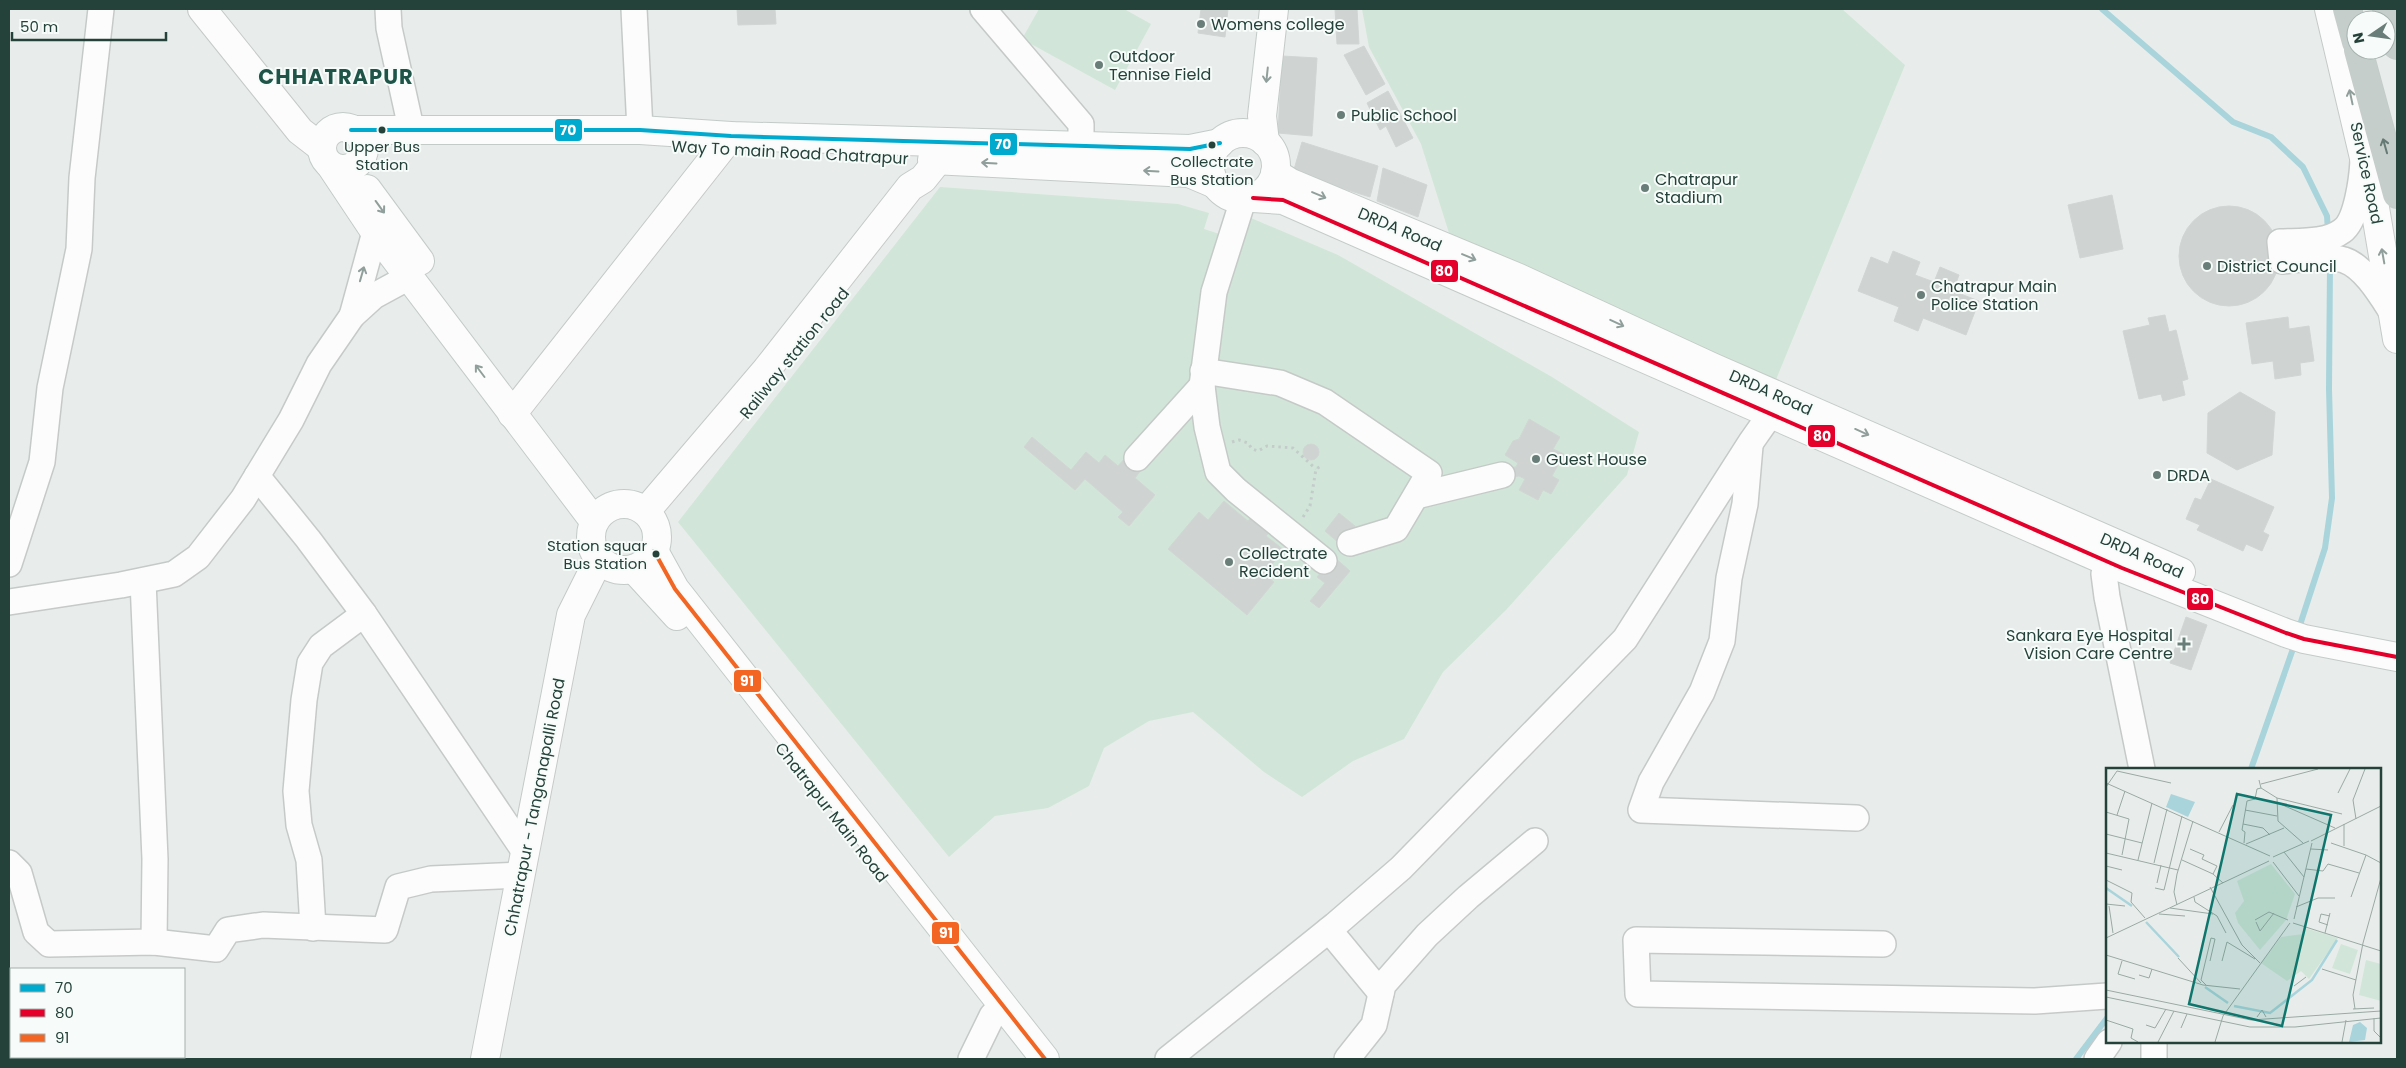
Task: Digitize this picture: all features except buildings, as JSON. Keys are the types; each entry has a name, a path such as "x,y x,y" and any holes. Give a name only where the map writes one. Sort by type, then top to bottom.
{"highway":[{"path":"2387,9 2397,45"},
{"path":"2361,60 2397,194"}],"main road":[{"path":"202,9 300,131 335,160 517,407 600,515"},
{"path":"938,161 1081,145 1190,149 1228,138 1256,136 1265,142 1272,151 1276,162 1275,173 1269,187 1248,199 1222,192 1215,184 1211,174 1211,158 1228,138 1244,113 1257,9"},
{"path":"1265,142 1262,116 1274,9"},
{"name":"Service Road","path":"2329,9 2364,155 2395,326"},
{"path":"335,160 361,158 364,152 357,136 345,128 332,131 324,141 374,232 517,407"},
{"name":"Way To main Road Chatrapur","path":"357,136 411,128 640,130 726,143 938,161 1189,173 1215,184"},
{"name":"Way To main Road Chatrapur","path":"357,136 672,145 906,141 938,161"},
{"path":"517,407 726,143"},
{"name":"Railway station road","path":"650,517 910,187 938,161"},
{"name":"DRDA Road","path":"1275,173 1291,183 1519,278 1777,405"},
{"name":"DRDA Road","path":"1248,199 1282,200 1777,405 2113,553 2292,625 2397,657"},
{"path":"626,503 650,517 657,540 654,551 648,560 634,569 618,570 608,566 599,559 592,550 590,538 600,515 615,504 626,503"},
{"name":"Chatrapur Main Road","path":"654,551 675,589 997,1010 1026,1059"},
{"name":"Chhatrapur - Tanganapalli Road","path":"485,1059 571,615 599,559"},
{"name":"Chatrapur Main Road","path":"634,569 662,597 997,1010 1045,1059"},
{"path":"2292,625 2397,643"}],"street":[{"path":"9,564 42,462 50,388 79,249 82,178 101,9"},
{"path":"388,9 389,28 411,128"},
{"path":"634,9 640,130"},
{"path":"983,9 1081,124 1081,145"},
{"path":"2364,155 2362,179 2356,207 2343,231 2328,248 2364,275 2395,326"},
{"path":"1248,199 1214,292 1202,378 1213,449 1218,472 1236,490 1324,561"},
{"path":"352,316 374,232"},
{"path":"9,602 142,581 174,574 198,557 243,499 291,420 319,364 352,316 374,296 409,277"},
{"path":"1137,458 1202,378"},
{"path":"1202,378 1280,383 1325,402 1429,473 1396,529 1350,543"},
{"path":"1168,1059 1329,930 1402,868 1625,640 1751,442 1777,405"},
{"path":"1751,442 1745,504 1729,578 1722,641 1702,692 1651,782 1642,810 1856,818"},
{"path":"1416,496 1502,475"},
{"path":"9,863 19,873 36,932 50,944 154,942 216,949 228,930 263,924 313,928 385,930 398,887 431,879 523,863 364,614 308,539 257,476"},
{"path":"2113,553 2104,574 2106,597 2142,768"},
{"path":"142,581 155,860 154,942"},
{"path":"313,928 309,860 299,826 296,790 305,691 310,663 321,646 364,614"},
{"path":"1347,1059 1374,1025 1383,985 1427,935 1468,897 1535,841"},
{"path":"1329,930 1381,994"},
{"path":"1883,944 1636,940 1638,994 2035,1000 2106,996"},
{"path":"971,1059 997,1010"},
{"path":"1367,1059 1368,1032"},
{"path":"2097,1059 2108,1043"},
{"path":"2154,1043 2154,1059"}],"path":[{"path":"1213,449 1239,440 1248,443 1252,449 1258,451 1267,446 1293,448 1316,469"},
{"path":"1290,534 1310,506 1316,469 1321,466"}],"green space":[{"name":"Outdoor Tennise Field","path":"1039,9 1124,9 1151,24 1115,90 1022,39"},
{"name":"Chatrapur Stadium","path":"1362,9 1842,9 1905,65 1775,382 1449,233 1421,144 1369,47"},
{"path":"940,187 1178,204 1209,213 1204,229 1241,241 1251,218 1338,255 1552,377 1639,432 1627,475 1506,610 1443,672 1404,739 1353,761 1302,797 1264,772 1193,712 1149,721 1104,748 1089,786 1048,808 995,816 949,857 678,522"}],"waterway":[{"path":"2102,9 2233,122 2271,137 2303,167 2327,216 2328,231"},
{"path":"2298,631 2325,548 2332,498 2329,389 2330,263"},
{"path":"2251,768 2295,643"},
{"path":"2076,1059 2106,1019"}],"transit line":[{"name":"70","path":"351,130 640,130 731,136 1190,149 1220,143"},
{"name":"80","path":"1253,198 1283,200 2122,568 2304,639 2397,657"},
{"name":"91","path":"654,551 675,589 1045,1059"}],"place":[{"name":"Womens college","path":"1201,24"},
{"name":"Outdoor Tennise Field","path":"1099,65"},
{"name":"Public School","path":"1341,115"},
{"name":"Upper Bus Station","path":"382,130"},
{"name":"Collectrate Bus Station","path":"1212,145"},
{"name":"Chatrapur Stadium","path":"1645,188"},
{"name":"District Council","path":"2207,266"},
{"name":"Chatrapur Main Police Station","path":"1921,295"},
{"name":"Guest House","path":"1536,459"},
{"name":"DRDA","path":"2157,475"},
{"name":"Station squar Bus Station","path":"656,554"},
{"name":"Collectrate Recident","path":"1229,562"},
{"name":"Sankara Eye Hospital Vision Care Centre","path":"2184,644"}],"district":[{"name":"CHHATRAPUR","path":"336,77"}]}
